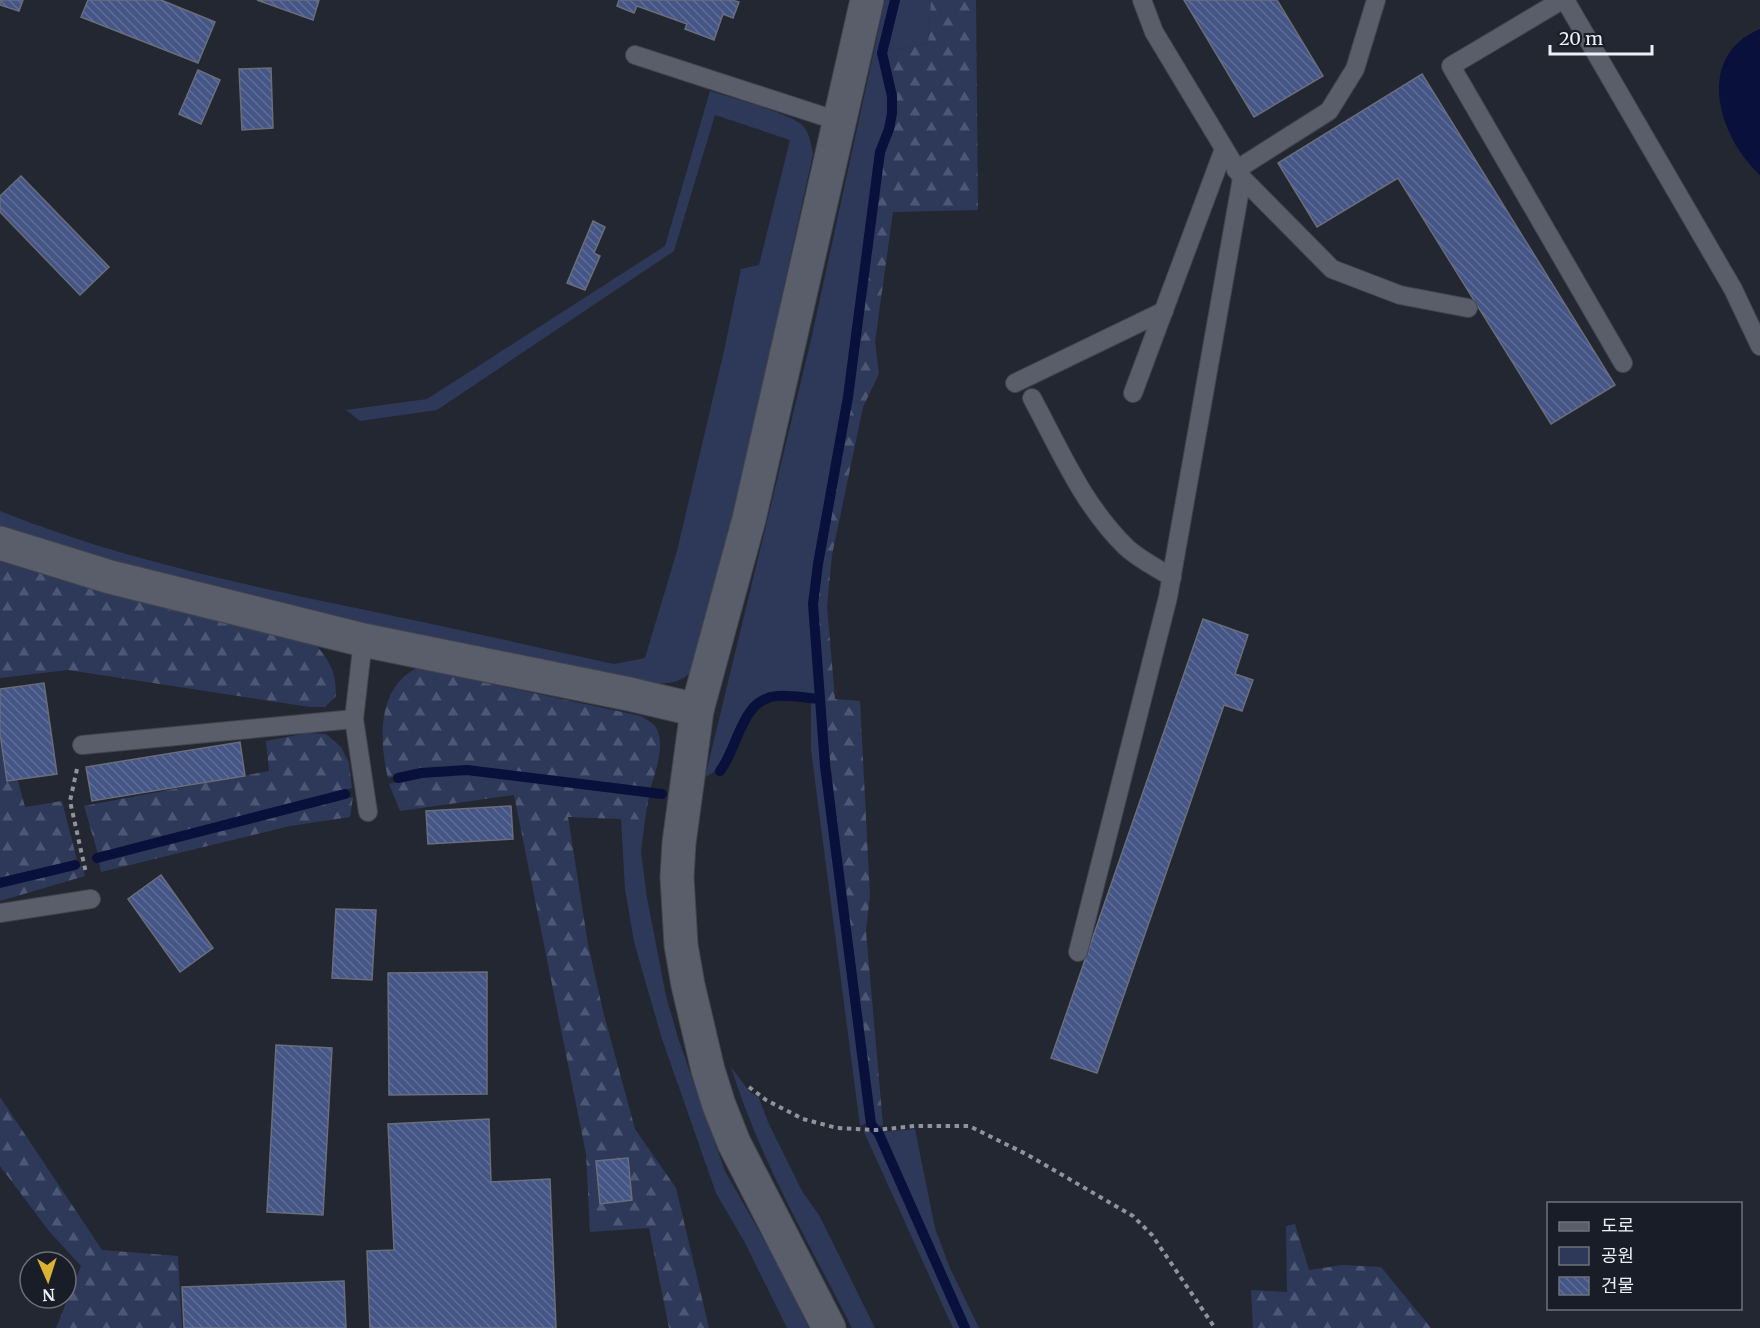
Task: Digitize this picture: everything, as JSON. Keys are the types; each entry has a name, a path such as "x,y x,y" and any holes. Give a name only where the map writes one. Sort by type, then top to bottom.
{"street":[{"path":"829,1328 734,1143 708,1070 681,945 677,877 679,843 697,710 749,519 780,390 838,121 867,0"},
{"path":"0,543 110,577 363,640 697,710"}],"lane":[{"path":"1142,0 1154,32 1239,174 1332,269 1400,295 1468,308"},
{"path":"1078,952 1172,578 1239,174 1329,111 1355,69 1376,0"},
{"path":"1623,363 1451,66 1563,0 1733,289 1760,346"},
{"path":"635,55 838,121"},
{"path":"1133,393 1224,149"},
{"path":"1015,383 1164,312"},
{"path":"1032,398 1087,501 1126,548 1172,578"},
{"path":"363,640 354,719 368,812"},
{"path":"82,745 354,719"},
{"path":"0,913 91,899"}],"path":[{"path":"82,745 70,801 91,899"},
{"path":"745,1081 750,1088 766,1100 803,1119 837,1128 876,1130 915,1126 969,1126 1026,1154 1133,1216 1152,1235 1215,1328"}],"green space":[{"path":"885,0 892,0 880,51 887,75 890,114 878,152 845,401 810,604 817,696 778,693 755,700 747,709 725,759 717,769 705,777 811,340"},
{"path":"896,0 931,0 928,44 884,52"},
{"path":"931,0 976,0 978,210 893,212 875,342 879,374 863,407 832,555 827,606 835,699 860,701 870,895 866,931 883,1125 878,1126 873,1121 853,966 815,604 851,398 882,152 892,114 893,91 884,52 928,44"},
{"path":"710,91 760,106 798,122 808,133 813,154 733,519 691,672 685,677 664,684 632,683 244,600 0,527 0,511 131,555 266,589 614,664 645,658 677,551 741,269 759,265 790,140 715,115 674,251 437,410 360,421 346,410 427,399 665,246"},
{"path":"0,555 316,645 332,669 336,696 325,707 310,707 68,670 0,678"},
{"path":"417,668 641,716 653,724 660,738 659,756 650,790 468,767 421,770 388,778 383,748 384,716 394,688"},
{"path":"811,703 818,703 821,767 867,1123 860,1126 811,750"},
{"path":"0,714 25,807 62,801 77,860 0,878"},
{"path":"307,733 326,734 341,747 349,763 352,788 98,854 84,806 269,771 266,741"},
{"path":"468,772 649,795 645,820 568,817 588,944 603,1011 635,1129 676,1188 709,1328 669,1328 649,1228 590,1232 586,1154 514,795 400,811 389,784 422,775"},
{"path":"353,797 350,817 290,826 101,872 99,862"},
{"path":"621,819 645,820 641,851 647,898 666,996 679,1041 725,1171 780,1268 809,1328 787,1328 744,1241 716,1193 662,1039 634,942 625,889"},
{"path":"82,866 85,876 0,901 0,885"},
{"path":"731,1067 749,1091 759,1098 768,1122 802,1191 819,1215 875,1328 852,1328 770,1167 742,1101"},
{"path":"0,1097 102,1250 178,1256 182,1328 56,1328 63,1310 78,1310 78,1273 81,1266 78,1263 78,1250 66,1250 49,1231 0,1166"},
{"path":"915,1129 935,1228 949,1266 979,1328 967,1328 881,1132"},
{"path":"875,1131 962,1328 953,1328 864,1132"},
{"path":"1295,1224 1309,1270 1342,1265 1381,1267 1431,1328 1253,1328 1251,1290 1287,1292 1286,1226"}],"shaded area":[{"path":"1760,29 1760,175 1745,159 1724,119 1720,98 1720,77 1726,58 1739,41"}],"building":[{"path":"0,0 23,0 19,11 0,5"},
{"path":"88,0 161,0 215,22 198,63 81,17"},
{"path":"257,0 319,0 313,20"},
{"path":"619,0 732,0 739,2 733,18 723,14 714,40 685,29 687,24 637,6 634,13 617,6"},
{"path":"1184,0 1277,0 1323,76 1254,117"},
{"path":"271,68 273,128 242,130 239,69"},
{"path":"198,70 220,80 201,124 179,114"},
{"path":"1422,74 1615,385 1551,424 1398,178 1317,227 1278,163"},
{"path":"21,176 109,267 80,295 0,212 0,196"},
{"path":"593,221 605,227 594,253 600,256 585,290 567,283"},
{"path":"1203,619 1248,635 1235,674 1253,680 1242,711 1224,705 1097,1073 1051,1058"},
{"path":"44,683 57,774 7,781 0,733 0,689"},
{"path":"240,742 245,776 92,801 86,767"},
{"path":"511,806 513,839 428,844 426,811"},
{"path":"161,875 213,948 180,972 128,899"},
{"path":"336,909 376,910 372,980 332,978"},
{"path":"487,972 487,1094 389,1095 388,973"},
{"path":"276,1045 332,1048 323,1215 267,1212"},
{"path":"489,1119 491,1182 550,1179 556,1328 370,1328 367,1251 394,1250 388,1124"},
{"path":"628,1158 632,1200 600,1204 596,1161"},
{"path":"344,1281 346,1328 184,1328 182,1287"}],"waterway":[{"path":"895,0 882,53 892,96 892,113 889,129 880,152 848,397 813,604 825,766 871,1124 879,1134 965,1328"},
{"path":"720,771 742,725 756,705 765,699 777,696 820,699"},
{"path":"398,778 421,773 467,770 662,794"},
{"path":"97,858 345,794"},
{"path":"0,883 75,865"}]}
